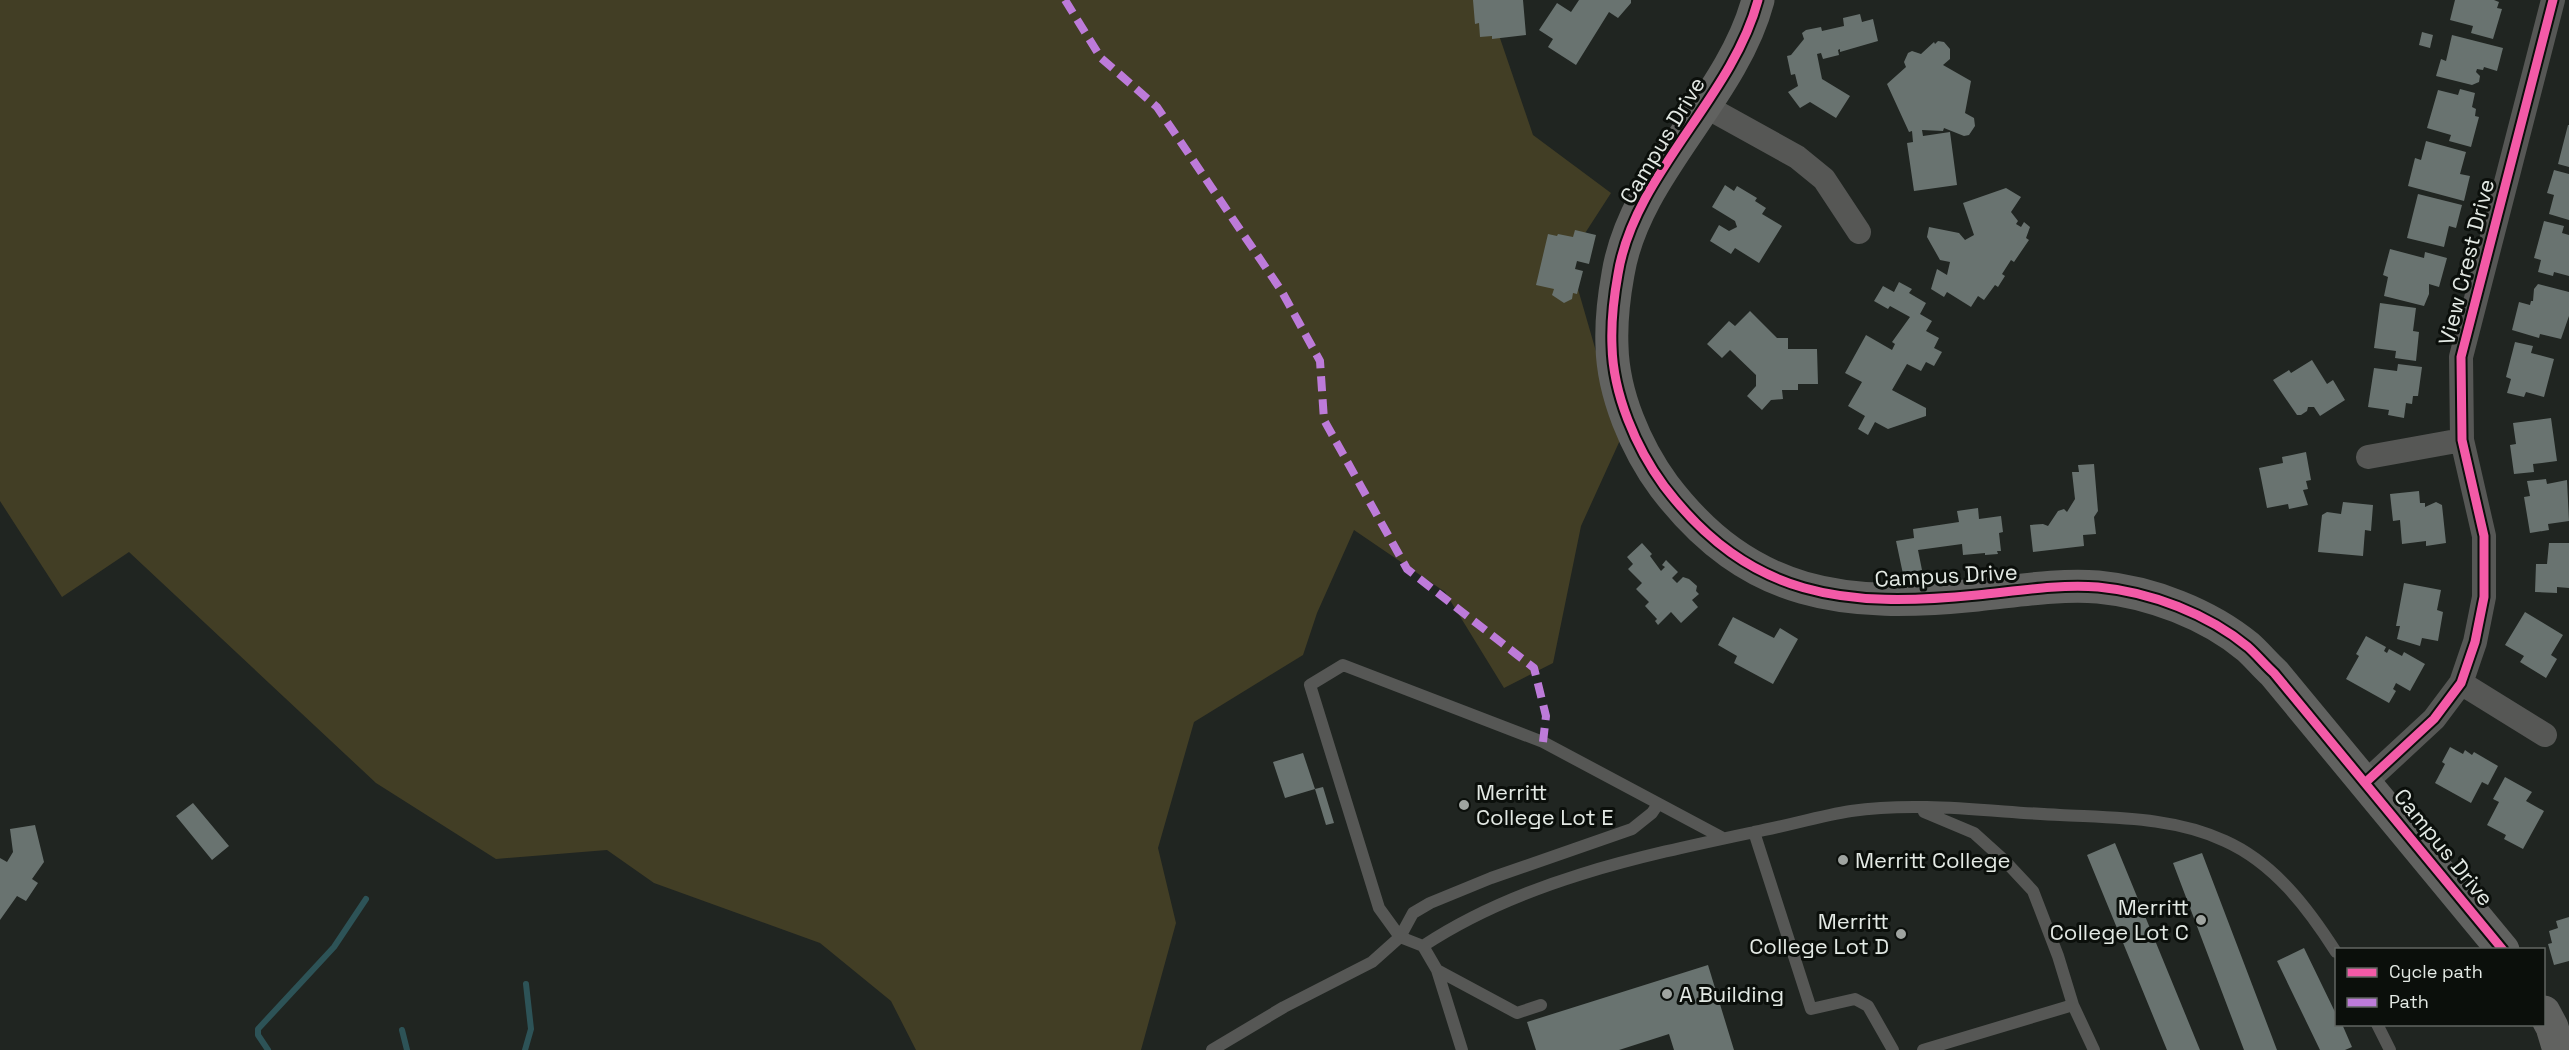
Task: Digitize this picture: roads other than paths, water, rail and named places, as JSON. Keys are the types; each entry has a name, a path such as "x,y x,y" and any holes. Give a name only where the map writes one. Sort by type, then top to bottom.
{"street":[{"name":"Campus Drive","path":"1758,0 1739,49 1706,106 1649,193 1627,240 1618,272 1612,347 1619,389 1633,431 1652,470 1680,507 1719,543 1757,569 1795,587 1845,598 1894,601 2058,587 2098,587 2141,595 2179,608 2214,624 2248,647 2296,698 2501,948"},
{"name":"View Crest Drive","path":"2366,782 2434,719 2461,683 2475,642 2484,597 2484,536 2462,440 2461,357 2553,0"},
{"path":"1706,106 1797,157 1824,179 1859,232"},
{"path":"2367,457 2462,440"},
{"path":"2461,683 2545,735"}],"lane":[{"path":"1462,1050 1437,969 1423,946 1400,937 1379,908 1310,685 1343,665 1543,742 1723,838"},
{"path":"1212,1050 1284,1007 1372,962 1400,937 1413,913 1430,903 1491,878 1632,829 1652,813 1658,804"},
{"path":"1423,946 1447,930 1532,891 1638,857 1852,811 1914,808 2129,819 2185,826 2224,840 2244,851 2278,876 2335,949"},
{"path":"1914,808 1974,833 2006,861 2033,891 2058,956 2073,1005 2094,1050"},
{"path":"1754,832 1812,1009 1855,999 1868,1006 1893,1050"},
{"path":"1437,969 1517,1013 1541,1005"},
{"path":"1923,1050 2073,1005"},
{"path":"2378,1026 2390,1050"}],"waterway":[{"path":"268,1050 258,1035 258,1029 334,947 366,899"},
{"path":"525,1050 531,1029 526,984"},
{"path":"402,1030 407,1050"}],"place":[{"name":"Merritt College Lot E","path":"1464,805"},
{"name":"Merritt College","path":"1843,860"},
{"name":"Merritt College Lot C","path":"2201,920"},
{"name":"Merritt College Lot D","path":"1901,934"},
{"name":"A Building","path":"1667,994"}]}
